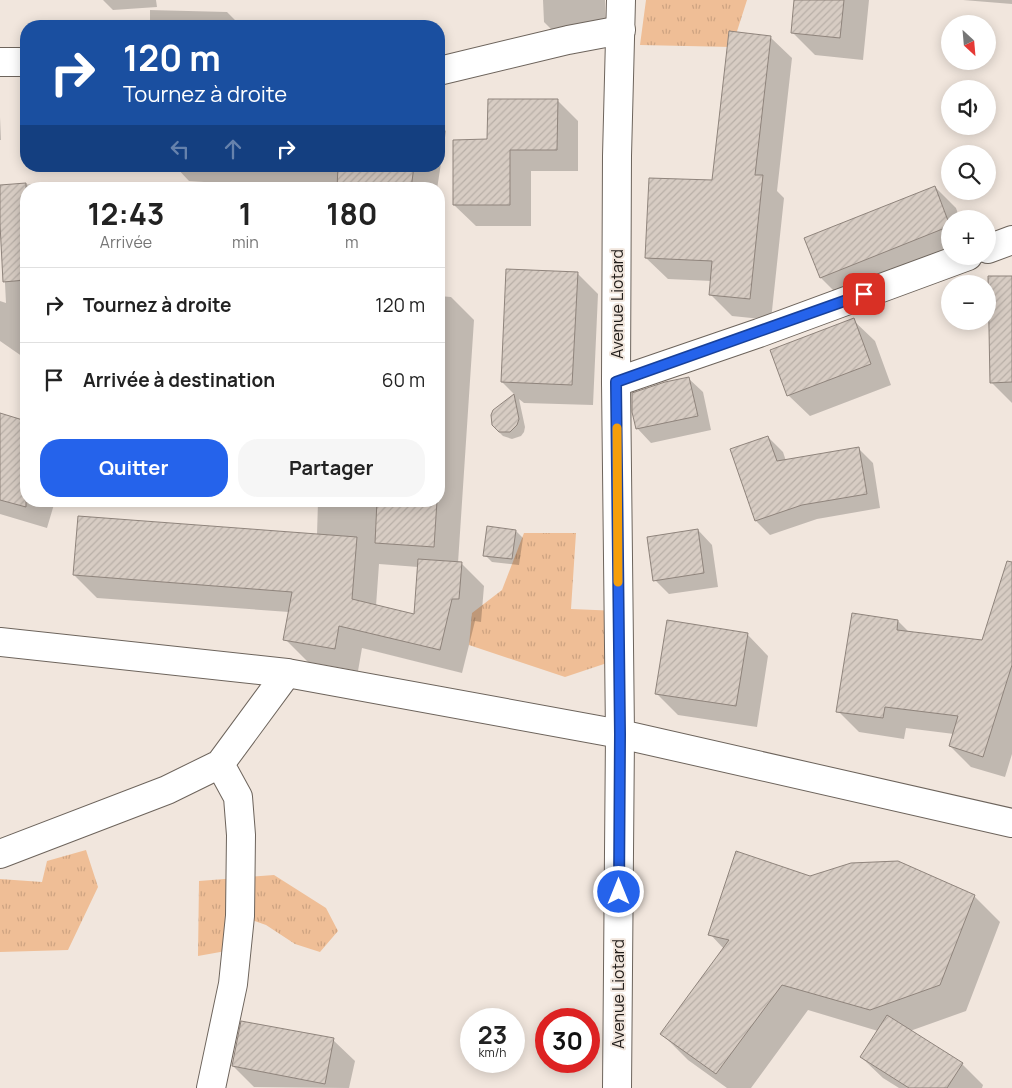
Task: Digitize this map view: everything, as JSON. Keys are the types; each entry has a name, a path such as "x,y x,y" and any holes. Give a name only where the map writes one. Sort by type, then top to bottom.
{"street":[{"name":"Avenue Liotard","path":"617,1088 620,734 616,382 617,156 621,0"},
{"path":"445,70 568,40 621,30"},
{"path":"0,62 20,62"},
{"path":"996,246 1012,240"},
{"path":"616,382 759,333 944,265"},
{"path":"0,642 287,673 620,734 1012,822"},
{"path":"0,854 167,790 220,764 287,673"},
{"path":"212,1088 233,984 240,916 241,835 238,797 220,764"}],"green space":[{"path":"646,0 747,0 732,47 640,45"},
{"path":"524,533 576,533 571,609 619,611 610,662 565,677 469,645 472,613 502,590"},
{"path":"86,850 98,887 68,950 0,952 0,879 42,882 47,861"},
{"path":"274,875 326,908 338,931 320,952 295,944 266,925 241,916 237,949 198,956 199,881"}],"building":[{"path":"794,0 844,0 840,38 791,33"},
{"path":"729,31 771,36 755,175 763,175 750,299 709,295 712,261 645,258 649,178 712,180"},
{"path":"488,99 558,99 557,150 510,150 510,205 453,205 453,140 487,139"},
{"path":"338,172 413,172 412,182 337,182"},
{"path":"20,183 20,281 3,282 0,185"},
{"path":"935,186 944,210 941,210 941,230 820,278 804,238"},
{"path":"506,269 578,272 572,385 501,382"},
{"path":"996,276 1012,276 1012,382 990,383 989,330 996,330"},
{"path":"854,318 871,364 787,396 770,350"},
{"path":"689,377 698,416 636,429 632,412 632,393 665,382"},
{"path":"514,394 519,419 517,425 510,432 499,432 492,425 491,415 493,410"},
{"path":"0,413 20,419 20,505 0,500"},
{"path":"768,436 777,461 859,447 867,494 802,505 755,521 730,449"},
{"path":"377,507 437,507 434,547 375,543"},
{"path":"78,516 357,537 352,599 414,614 418,559 462,562 459,599 452,599 440,650 339,626 335,649 283,640 292,592 73,575"},
{"path":"487,526 516,530 512,559 483,556"},
{"path":"698,529 704,573 653,581 647,537"},
{"path":"1007,561 1012,562 1012,665 983,757 949,746 958,716 885,707 883,718 836,712 852,613 898,620 897,630 982,640"},
{"path":"667,620 748,633 736,706 655,694"},
{"path":"736,851 810,876 851,863 898,861 975,895 940,985 870,1010 782,985 716,1074 660,1034 729,940 708,935"},
{"path":"887,1015 963,1063 947,1088 909,1088 860,1057"},
{"path":"241,1021 334,1038 325,1084 232,1066"}],"slow traffic":[{"path":"617,428 618,582"}],"route":[{"path":"619,892 620,734 616,382 759,333 864,294"}]}
